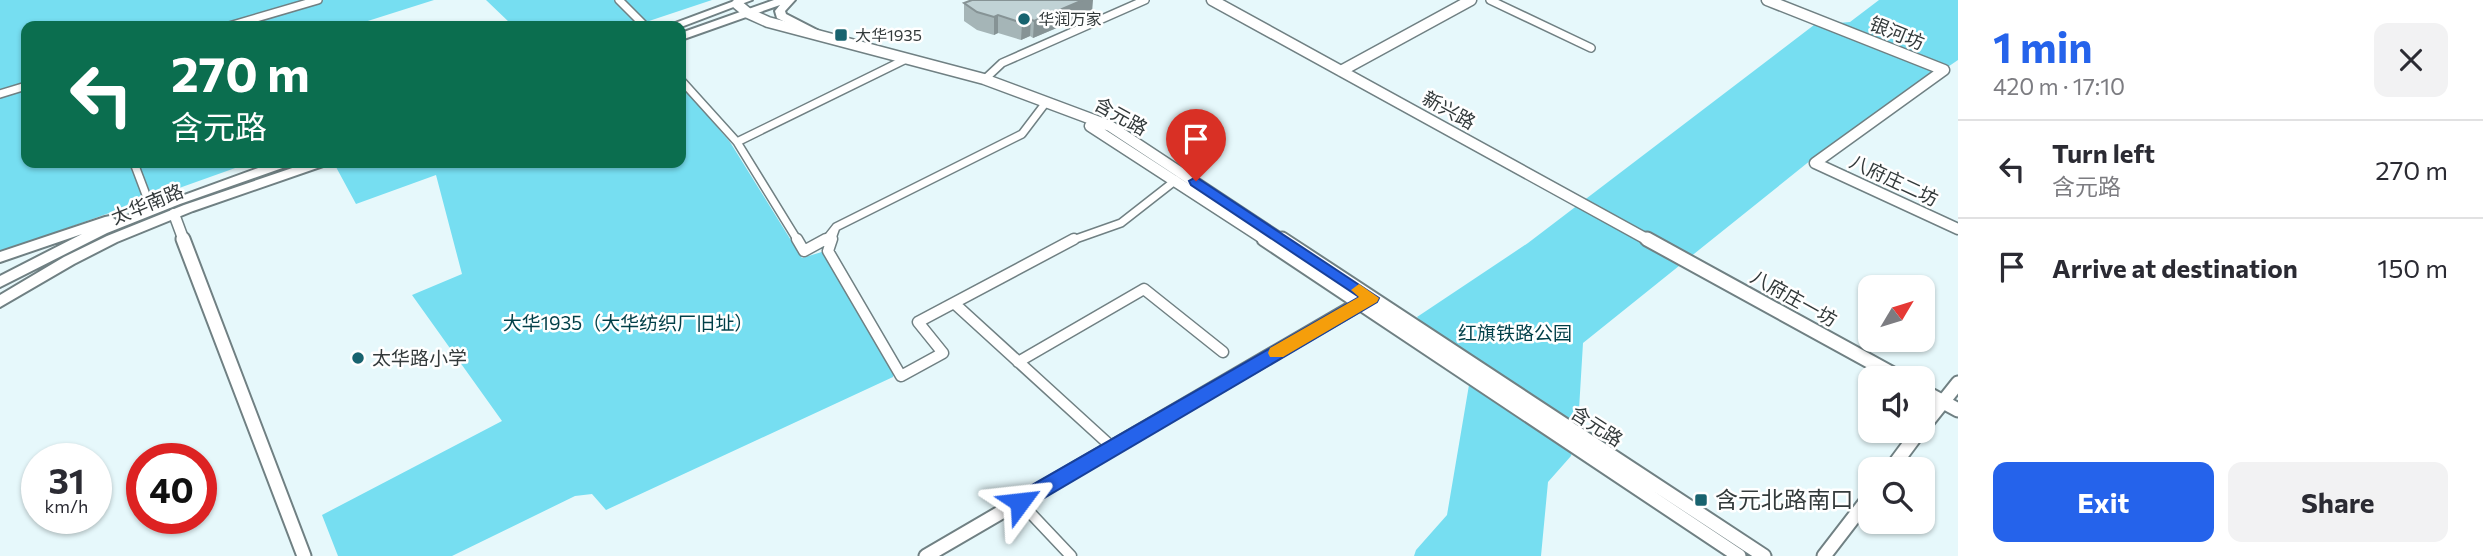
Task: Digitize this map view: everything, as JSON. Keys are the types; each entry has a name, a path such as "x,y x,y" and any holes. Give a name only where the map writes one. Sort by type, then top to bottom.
{"main road":[{"path":"686,23 784,0"},
{"path":"790,0 780,10 781,16 817,34"},
{"path":"686,35 740,8"},
{"name":"太华南路","path":"0,282 45,257 185,197 269,168"},
{"name":"太华南路","path":"0,302 111,239 304,168"},
{"path":"0,257 185,197"}],"street":[{"path":"244,21 299,3 318,0"},
{"path":"619,0 640,21"},
{"name":"新兴路","path":"1212,0 1670,251"},
{"path":"1341,71 1471,0"},
{"path":"1490,0 1591,48"},
{"name":"银河坊","path":"1767,0 1944,71 1815,163"},
{"path":"985,79 1002,63 1139,1"},
{"name":"含元路","path":"740,8 768,22 985,79 1050,99 1110,126 1739,556"},
{"name":"含元路","path":"740,8 764,26 904,61 1044,105 1102,132 1764,556"},
{"path":"737,142 904,61"},
{"path":"686,86 737,142 804,251 824,242 836,227 1022,134 1044,105"},
{"path":"0,94 21,88"},
{"name":"八府庄二坊","path":"1815,163 1958,229"},
{"path":"136,168 151,208"},
{"path":"836,227 828,251 901,376 943,353 918,322 1080,235 1121,223 1176,180"},
{"path":"174,214 304,556"},
{"name":"八府庄一坊","path":"1670,251 1878,366"},
{"path":"1018,362 1144,289 1223,352"},
{"path":"926,556 1366,301"},
{"path":"955,304 1113,448"},
{"path":"1935,412 1958,383"},
{"path":"1935,397 1958,410"},
{"path":"1900,457 1911,443"},
{"path":"1020,502 1071,556"},
{"path":"1824,556 1858,512"}],"green space":[{"path":"0,0 434,0 368,21 21,21 21,168 235,168 0,252"},
{"path":"486,0 712,0 649,21 508,21"},
{"name":"红旗铁路公园","path":"1879,0 1958,0 1958,60 1811,160 1583,343 1578,426 1571,456 1548,482 1541,556 1414,556 1416,550 1447,515 1469,385 1417,317 1528,243 1814,25 1850,22"},
{"name":"大华1935（大华纺织厂旧址）","path":"686,91 730,142 802,258 825,251 893,365 893,377 606,510 592,494 575,496 452,556 338,556 322,515 502,421 412,295 462,274 436,175 356,204 337,168 686,168"}],"building":[{"path":"972,0 1083,0 1034,21 1031,19 1022,23 977,12 964,3"}],"slow traffic":[{"path":"1277,353 1371,298 1359,290"}],"place":[{"name":"华润万家","path":"1024,19"},
{"name":"大华1935","path":"841,35"},
{"name":"太华路小学","path":"358,358"},
{"name":"含元北路南口","path":"1701,500"}],"route":[{"path":"1020,502 1371,298 1196,181"}]}
